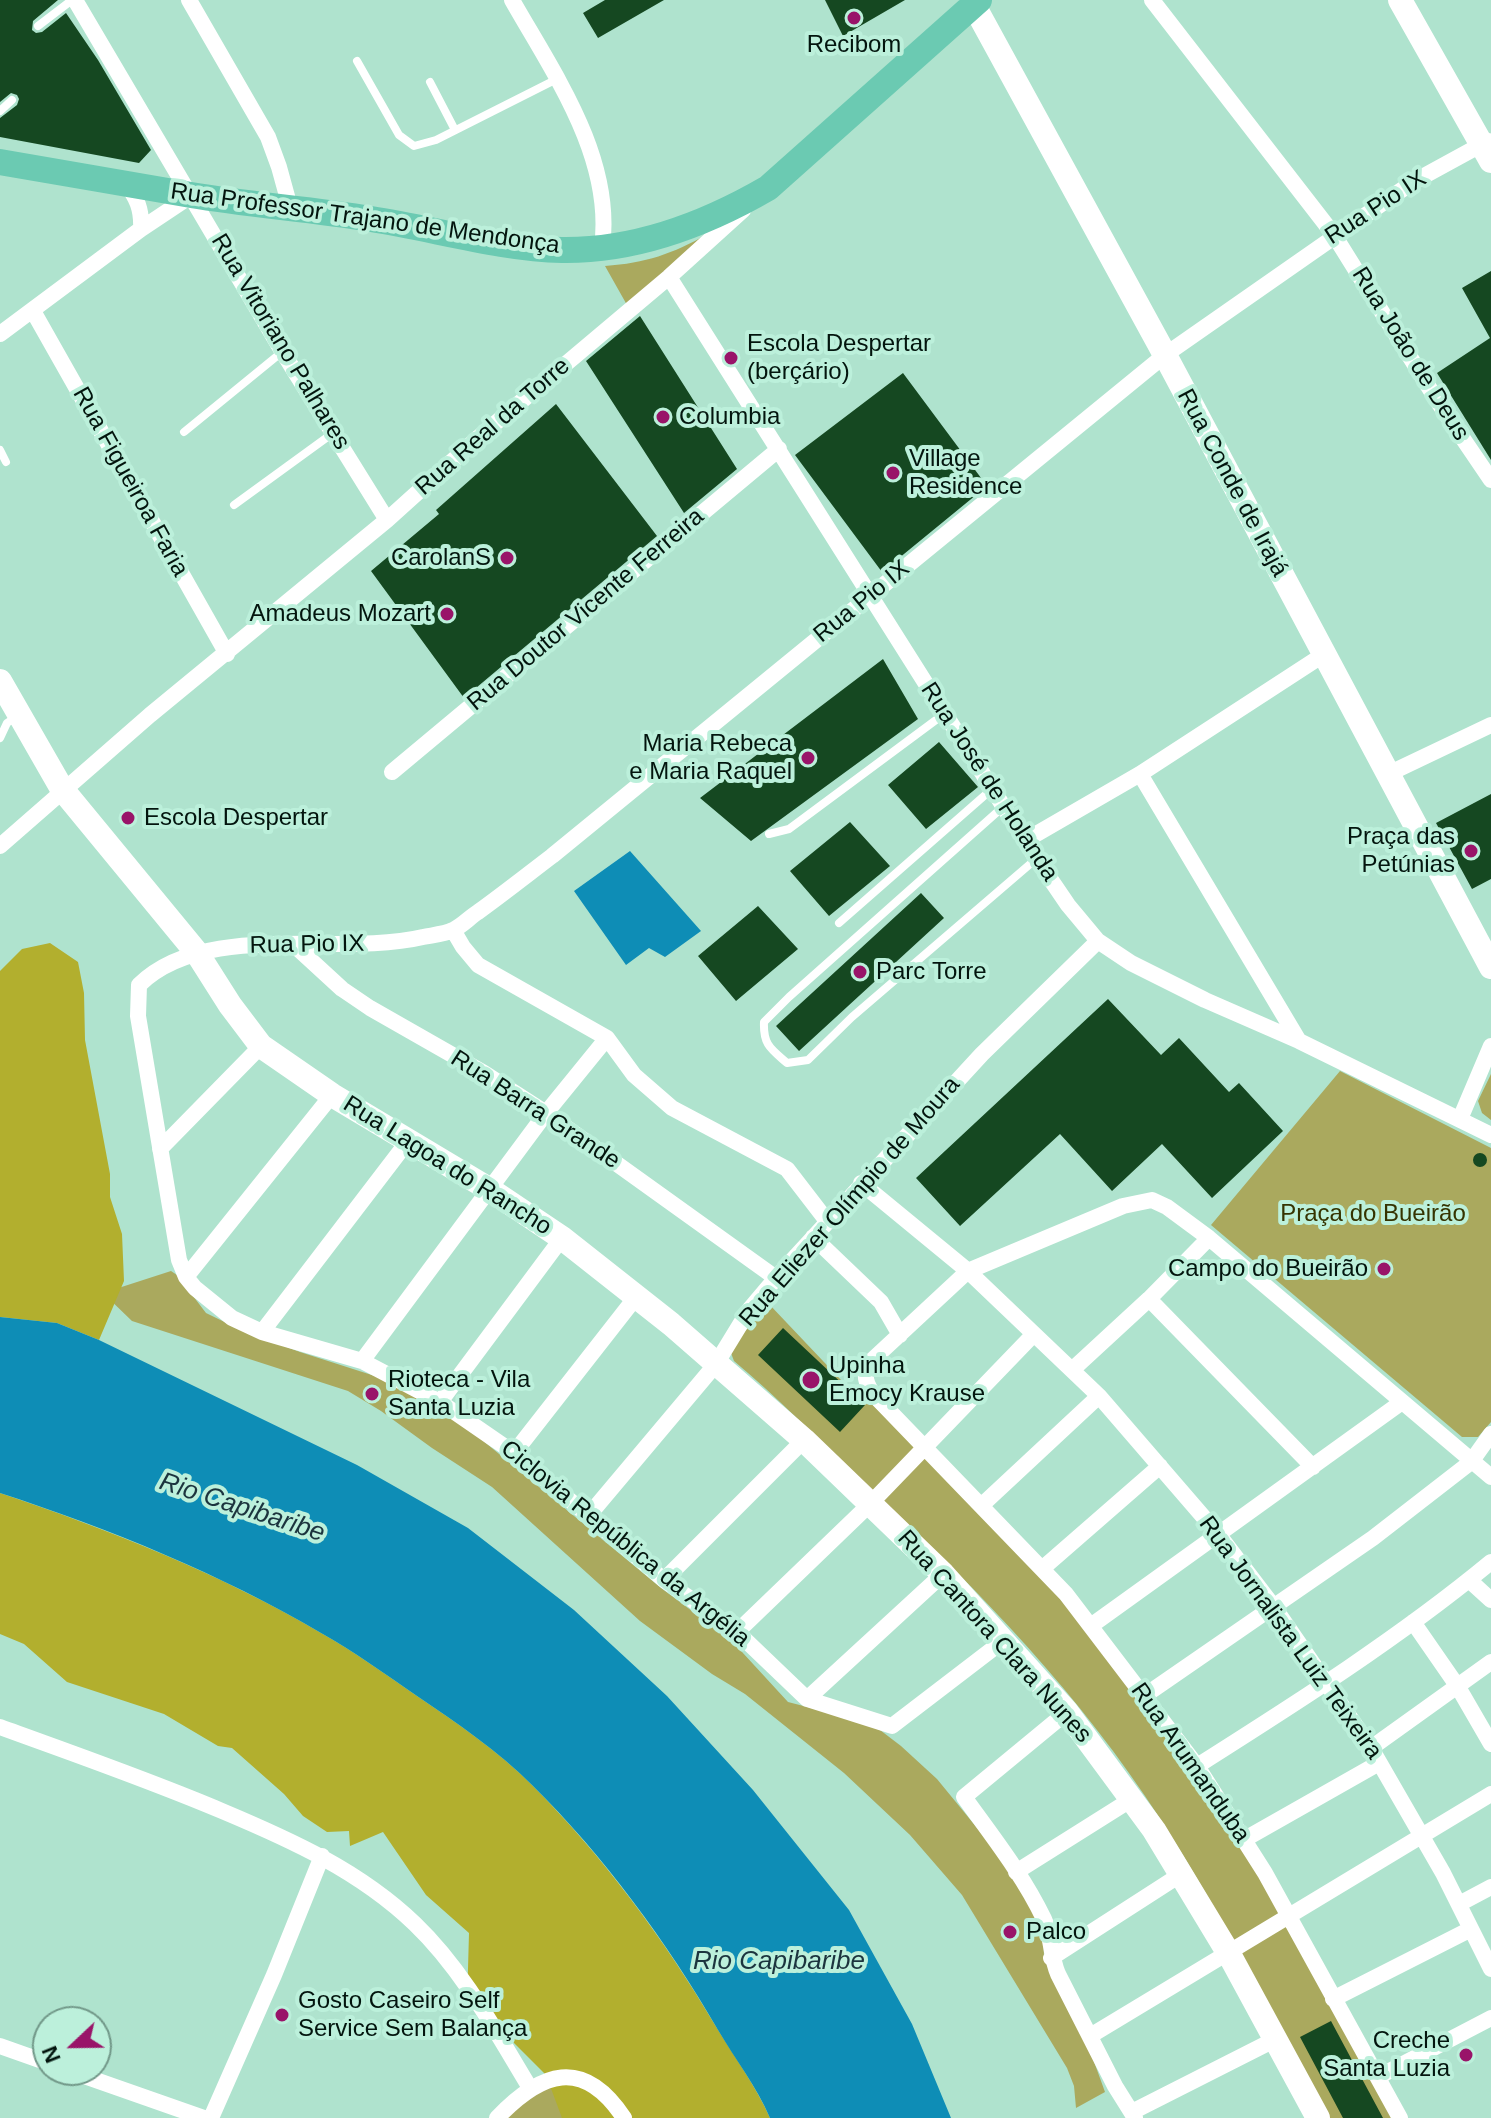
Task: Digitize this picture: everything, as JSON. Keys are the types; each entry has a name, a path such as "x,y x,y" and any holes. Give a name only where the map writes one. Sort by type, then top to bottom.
{"main road":[{"name":"Rua Real da Torre","path":"768,188 975,2"},
{"name":"Rua Professor Trajano de Mendonça","path":"0,162 192,195 290,207 561,250 652,238 693,226 731,210 768,188"}],"street":[{"name":"Rua Vitoriano Palhares","path":"74,0 282,351 387,520"},
{"path":"189,0 268,137 290,207"},
{"path":"512,0 557,79 597,169 604,222 602,247"},
{"name":"Rua João de Deus","path":"1152,0 1334,235 1438,402 1491,480"},
{"path":"1400,0 1488,148"},
{"name":"Rua Conde de Irajá","path":"975,2 1491,967"},
{"name":"Rua Pio IX","path":"160,1149 138,1016 139,985 147,977 197,953 244,945 367,945 411,940 453,930 552,856 1165,355 1413,182 1488,148"},
{"path":"124,182 136,197 142,218 141,229"},
{"name":"Rua Real da Torre","path":"0,846 62,789 387,520 768,188"},
{"path":"1,332 192,195"},
{"name":"Rua José de Holanda","path":"669,277 1036,858 1068,905 1098,941 1164,980 1299,1041 1491,1135"},
{"name":"Rua Figueiroa Faria","path":"33,311 227,654"},
{"name":"Rua Doutor Vicente Ferreira","path":"392,772 779,449"},
{"path":"1026,840 1140,774 1323,655"},
{"name":"Rua Lagoa do Rancho","path":"1,684 62,789 197,953 261,1046 332,1095 489,1189 562,1238 716,1364"},
{"path":"1388,774 1491,725"},
{"path":"1140,774 1299,1041"},
{"path":"453,930 478,965 607,1038 634,1075 672,1108 787,1169 827,1221"},
{"name":"Rua Eliezer Olímpio de Moura","path":"589,1515 716,1364 749,1310 776,1278 982,1054 1098,941"},
{"name":"Rua Barra Grande","path":"293,944 342,989 546,1113 776,1278"},
{"path":"362,1361 546,1113 607,1038"},
{"path":"261,1046 160,1149 179,1260 186,1277 332,1095"},
{"path":"1460,1119 1491,1046"},
{"path":"262,1332 408,1141"},
{"name":"Rua Jornalista Luiz Teixeira","path":"861,1183 968,1271 1099,1396 1219,1535 1274,1607 1375,1755 1422,1834 1491,1969"},
{"path":"813,1237 881,1302 900,1335 968,1271 1123,1206 1152,1200 1167,1207 1209,1238 1491,1477"},
{"path":"440,1402 562,1238"},
{"path":"1072,1370 1209,1238"},
{"name":"Ciclovia República da Argélia","path":"186,1277 232,1318 262,1332 362,1361 440,1402 514,1453 664,1580 737,1632 792,1688 807,1699 892,1726 1003,1641"},
{"path":"514,1453 636,1297"},
{"path":"1149,1299 1313,1467"},
{"name":"Rua Arumanduba","path":"900,1335 869,1363 865,1379 874,1395 1043,1568 1092,1625 1197,1766 1245,1839 1400,2118"},
{"path":"737,1632 871,1503 1033,1335"},
{"name":"Rua Cantora Clara Nunes","path":"716,1364 804,1440 943,1574 1067,1712 1183,1873 1318,2118"},
{"path":"982,1505 1099,1396"},
{"path":"1092,1625 1402,1402"},
{"path":"1144,1696 1373,1538 1471,1462 1491,1434"},
{"path":"664,1580 804,1440"},
{"path":"1043,1568 1160,1466"},
{"path":"1197,1766 1327,1684 1491,1562"},
{"path":"807,1699 943,1574"},
{"path":"1469,1580 1491,1600"},
{"path":"1413,1622 1458,1687 1491,1744"},
{"path":"1245,1839 1375,1755 1491,1662"},
{"path":"1067,1712 964,1797 1016,1872 1045,1922 1051,1958 1133,2115 1276,2039"},
{"path":"0,1727 193,1799 322,1856 381,1894 447,1958 530,2088"},
{"path":"1090,2036 1491,1794"},
{"path":"1016,1872 1132,1799"},
{"path":"211,2118 322,1856"},
{"path":"1051,1958 1183,1873"},
{"path":"1459,1904 1491,1887"},
{"path":"1333,1999 1471,1929"},
{"path":"1378,2077 1491,2018"},
{"path":"0,2046 32,2057"},
{"path":"497,2118 530,2088 553,2077 568,2076 599,2089 624,2118"},
{"path":"112,2086 204,2118"}],"lane":[{"path":"38,26 74,0"},
{"path":"357,61 399,135 414,146 455,130 557,79"},
{"path":"430,82 455,130"},
{"path":"0,111 12,100"},
{"path":"184,432 282,351"},
{"path":"234,505 333,432"},
{"path":"0,450 6,462"},
{"path":"769,834 789,829 945,713"},
{"path":"0,738 7,723 20,714"},
{"path":"839,923 993,788"},
{"path":"1004,806 764,1022 764,1038 771,1049 787,1063 808,1060 852,1017 1036,858"}],"green space":[{"path":"708,234 627,305 605,266 658,256"},
{"name":"Campo do Bueirão","path":"1340,1071 1491,1148 1491,1422 1478,1437 1462,1437 1211,1225"},
{"path":"1491,1074 1491,1120 1482,1113 1478,1101"},
{"path":"171,1271 206,1313 300,1352 406,1386 452,1415 661,1588 731,1640 788,1702 854,1719 880,1730 901,1746 937,1779 1014,1873 1043,1921 1044,1958 1088,2045 1105,2092 1076,2108 1074,2086 1067,2068 962,1895 910,1835 844,1773 745,1694 712,1674 640,1621 492,1487 348,1391 132,1321 103,1293"},
{"path":"768,1303 841,1380 857,1390 883,1415 1030,1562 1153,1712 1249,1856 1393,2118 1327,2118 1194,1874 1145,1796 1081,1709 974,1589 734,1361 731,1353 733,1346"},
{"path":"565,2080 615,2118 502,2118 530,2090"}],"shaded area":[{"path":"50,943 78,962 84,993 85,1040 110,1174 110,1197 122,1234 124,1281 99,1340 57,1323 0,1317 0,971 22,949"},
{"path":"0,1493 82,1522 244,1591 358,1655 491,1749 558,1812 631,1899 695,1993 770,2118 562,2118 546,2075 491,2020 467,2004 469,1933 426,1895 383,1832 350,1846 349,1831 327,1832 303,1816 284,1794 232,1748 218,1746 164,1714 67,1682 24,1644 0,1634"}],"water":[{"path":"630,851 701,931 665,957 649,948 626,965 574,891"},
{"name":"Rio Capibaribe","path":"0,1317 57,1323 99,1340 357,1465 468,1528 574,1610 667,1696 753,1790 849,1910 912,2024 951,2118 770,2118 698,1997 633,1901 559,1812 491,1749 358,1655 244,1591 164,1554 0,1493"}],"building":[{"path":"0,0 58,0 33,21 32,30 42,32 66,13 98,60 151,150 139,163 0,137 0,118 17,105 19,99 11,93 0,102"},
{"path":"605,0 664,0 598,38 583,13"},
{"name":"Recibom","path":"825,0 905,0 843,36"},
{"path":"1491,271 1491,460 1437,373 1490,338 1462,288"},
{"name":"Columbia","path":"640,316 737,469 684,513 586,361"},
{"name":"Village Residence","path":"903,373 987,486 882,572 795,455"},
{"path":"556,404 657,536 464,698 371,571 439,514 436,510"},
{"name":"Maria Rebeca e Maria Raquel","path":"883,659 918,719 751,841 700,798"},
{"path":"939,742 978,787 926,829 888,785"},
{"name":"Praça das Petúnias","path":"1491,794 1491,879 1472,889 1436,823"},
{"path":"850,822 890,866 829,916 790,871"},
{"name":"Parc Torre","path":"921,893 944,918 799,1051 776,1026"},
{"path":"758,906 798,949 736,1001 698,956"},
{"path":"1108,999 1161,1055 1179,1038 1229,1092 1239,1083 1283,1131 1212,1198 1162,1144 1112,1191 1060,1134 960,1226 916,1178"},
{"path":"1480,1153 1487,1160 1480,1167 1473,1160"},
{"name":"Upinha Emocy Krause","path":"783,1328 865,1405 840,1432 758,1355"},
{"path":"1331,2021 1383,2118 1343,2118 1300,2037"}],"place":[{"name":"Recibom","path":"854,18"},
{"name":"Escola Despertar (berçário)","path":"731,358"},
{"name":"Columbia","path":"663,417"},
{"name":"Village Residence","path":"893,473"},
{"name":"CarolanS","path":"507,558"},
{"name":"Amadeus Mozart","path":"447,614"},
{"name":"Maria Rebeca e Maria Raquel","path":"808,758"},
{"name":"Escola Despertar","path":"128,818"},
{"name":"Praça das Petúnias","path":"1471,851"},
{"name":"Parc Torre","path":"860,972"},
{"name":"Campo do Bueirão","path":"1384,1269"},
{"name":"Upinha Emocy Krause","path":"811,1380"},
{"name":"Rioteca - Vila Santa Luzia","path":"372,1394"},
{"name":"Palco","path":"1010,1932"},
{"name":"Gosto Caseiro Self Service Sem Balança","path":"282,2015"},
{"name":"Creche Santa Luzia","path":"1466,2055"}],"park label":[{"name":"Praça do Bueirão","path":"1373,1214"}]}
